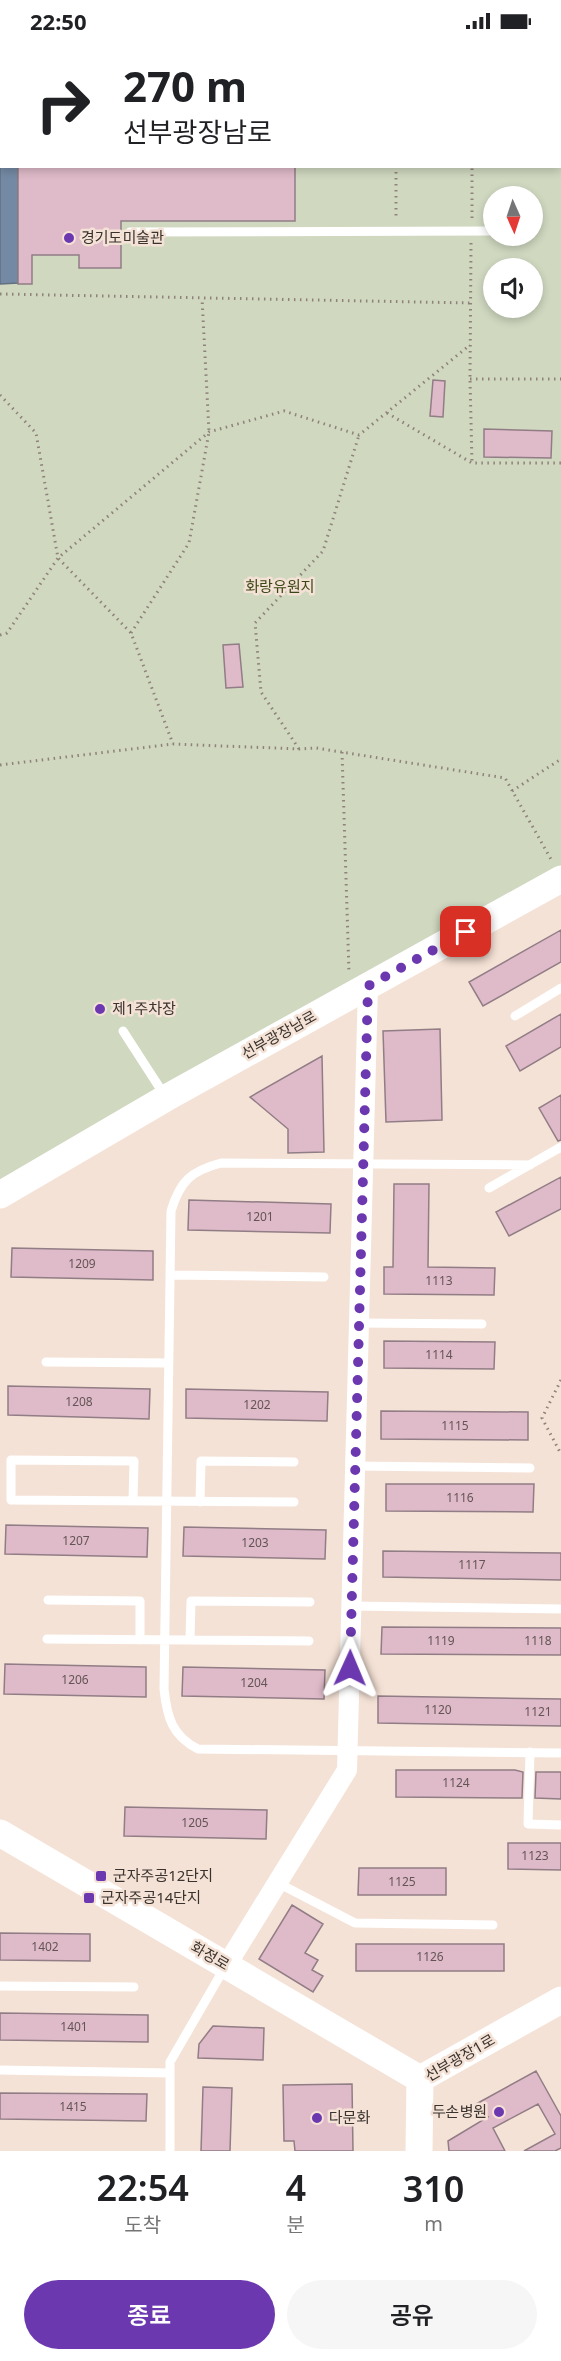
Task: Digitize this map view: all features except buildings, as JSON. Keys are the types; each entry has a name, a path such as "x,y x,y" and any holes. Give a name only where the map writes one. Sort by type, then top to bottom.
{"street":[{"name":"선부광장남로","path":"0,1196 166,1098 359,991 558,874"},
{"path":"226,1966 347,1770 363,1164 359,991"},
{"name":"화정로","path":"0,1833 420,2079"},
{"name":"선부광장1로","path":"419,2151 420,2079 561,2000"}],"lane":[{"path":"130,232 483,231"},
{"path":"515,1016 561,988"},
{"path":"123,1031 166,1098"},
{"path":"489,1188 561,1147"},
{"path":"530,1165 221,1163 204,1168 190,1176 180,1186 171,1210 164,1689 170,1722 186,1743 198,1749 561,1753"},
{"path":"170,1275 324,1277"},
{"path":"359,1323 482,1324"},
{"path":"46,1362 169,1363"},
{"path":"133,1501 134,1461 11,1460 11,1500 200,1502 294,1502"},
{"path":"200,1502 201,1461 294,1462"},
{"path":"355,1466 530,1468"},
{"path":"48,1600 140,1601 140,1640"},
{"path":"190,1640 191,1601 310,1602"},
{"path":"351,1606 561,1609"},
{"path":"47,1639 309,1641"},
{"path":"530,1752 528,1824 561,1825"},
{"path":"278,1883 355,1923 493,1925"},
{"path":"170,2151 170,2062 226,1966"},
{"path":"0,1986 134,1987"},
{"path":"0,2070 170,2073"}],"path":[{"path":"396,168 396,231"},
{"path":"472,168 470,379 472,463"},
{"path":"0,294 471,303"},
{"path":"131,633 189,543 209,432 202,297"},
{"path":"299,749 261,692 255,622 322,551 359,435 470,345"},
{"path":"470,379 561,379"},
{"path":"0,395 36,433 58,558 131,633 173,744"},
{"path":"0,635 7,633 58,558 209,432 284,411 359,435"},
{"path":"387,413 472,463 561,463"},
{"path":"0,765 173,744 316,748 505,778 558,874"},
{"path":"342,752 359,991"},
{"path":"512,791 561,759"},
{"path":"561,1380 542,1418 561,1454"}],"green space":[{"name":"화랑유원지","path":"0,168 561,168 561,867 0,1184"}],"water":[{"path":"0,168 18,168 18,283 0,284"}],"place":[{"name":"경기도미술관","path":"69,238"},
{"name":"제1주차장","path":"100,1009"},
{"name":"군자주공12단지","path":"101,1876"},
{"name":"군자주공14단지","path":"89,1898"},
{"name":"두손병원","path":"499,2112"},
{"name":"다문화","path":"317,2118"}],"route":[{"path":"350,1668 368,986 466,932"}]}
